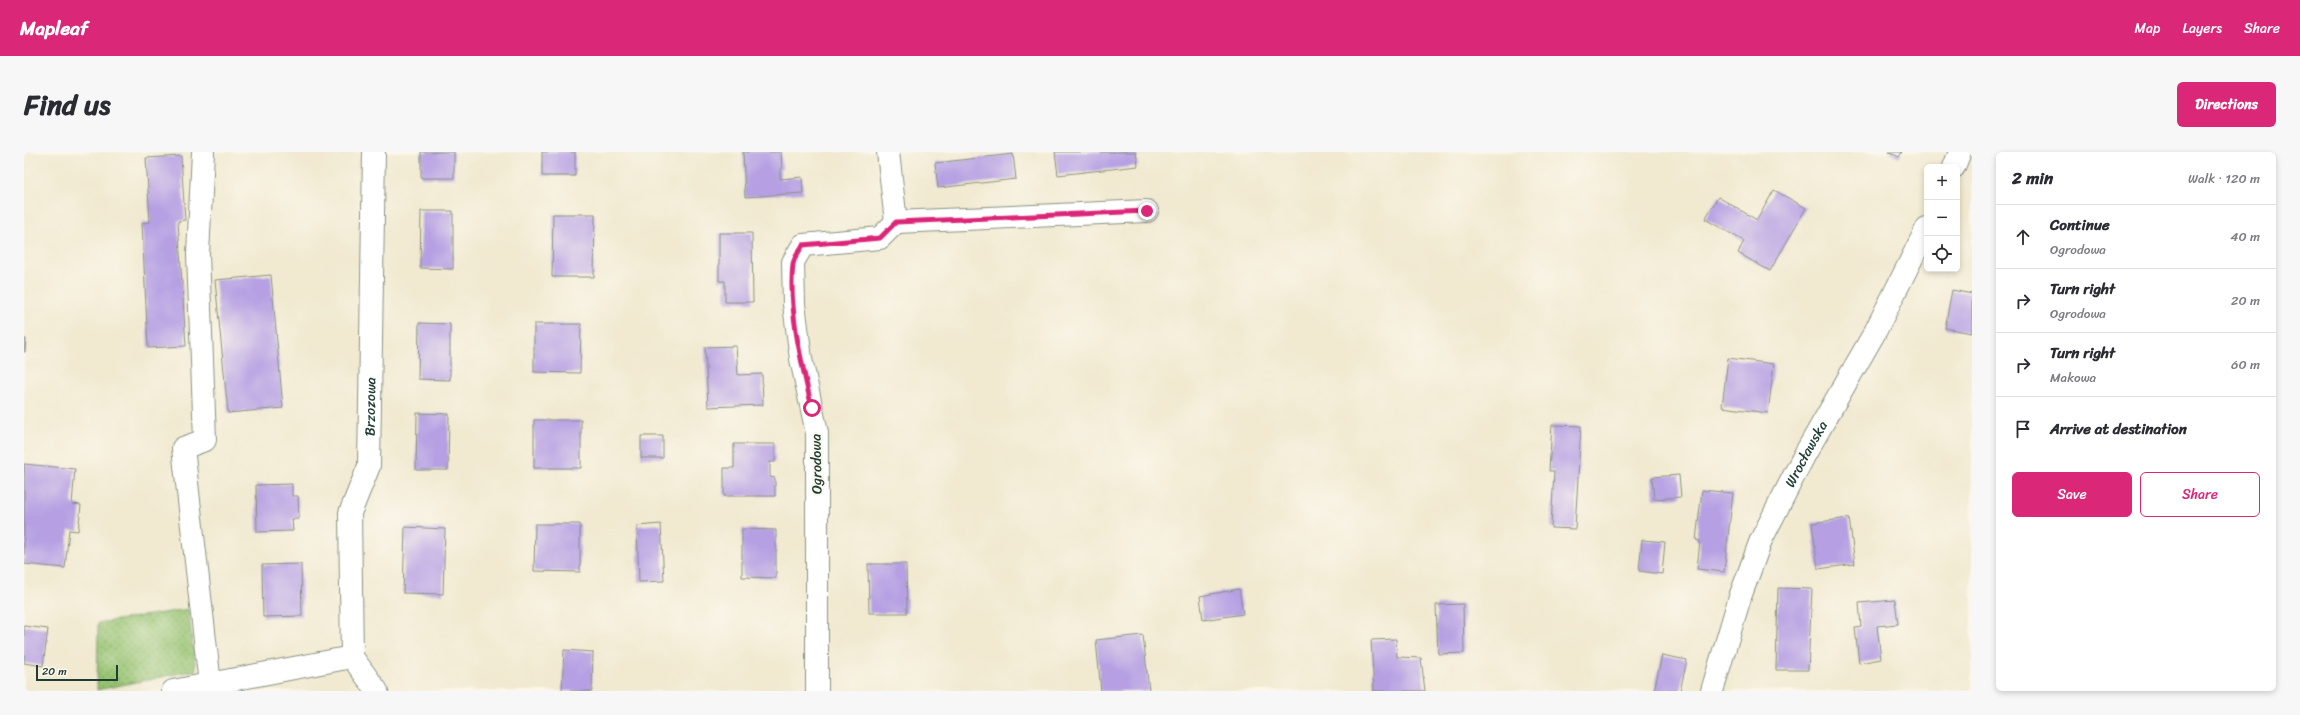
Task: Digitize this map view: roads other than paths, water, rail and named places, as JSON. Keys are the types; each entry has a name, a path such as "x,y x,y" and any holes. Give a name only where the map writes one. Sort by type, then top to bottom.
{"street":[{"path":"203,152 198,254 205,440 183,448 210,684"},
{"name":"Brzozowa","path":"352,657 350,513 369,466 374,152"},
{"path":"888,152 896,222 1147,211"},
{"path":"1955,164 1960,152"},
{"name":"Ogrodowa","path":"817,691 817,433 801,359 794,304 793,262 803,245 880,238 896,222"},
{"name":"Wrocławska","path":"1712,691 1740,597 1761,540 1805,454 1875,332 1924,234"},
{"path":"173,691 352,657 377,691"}]}
